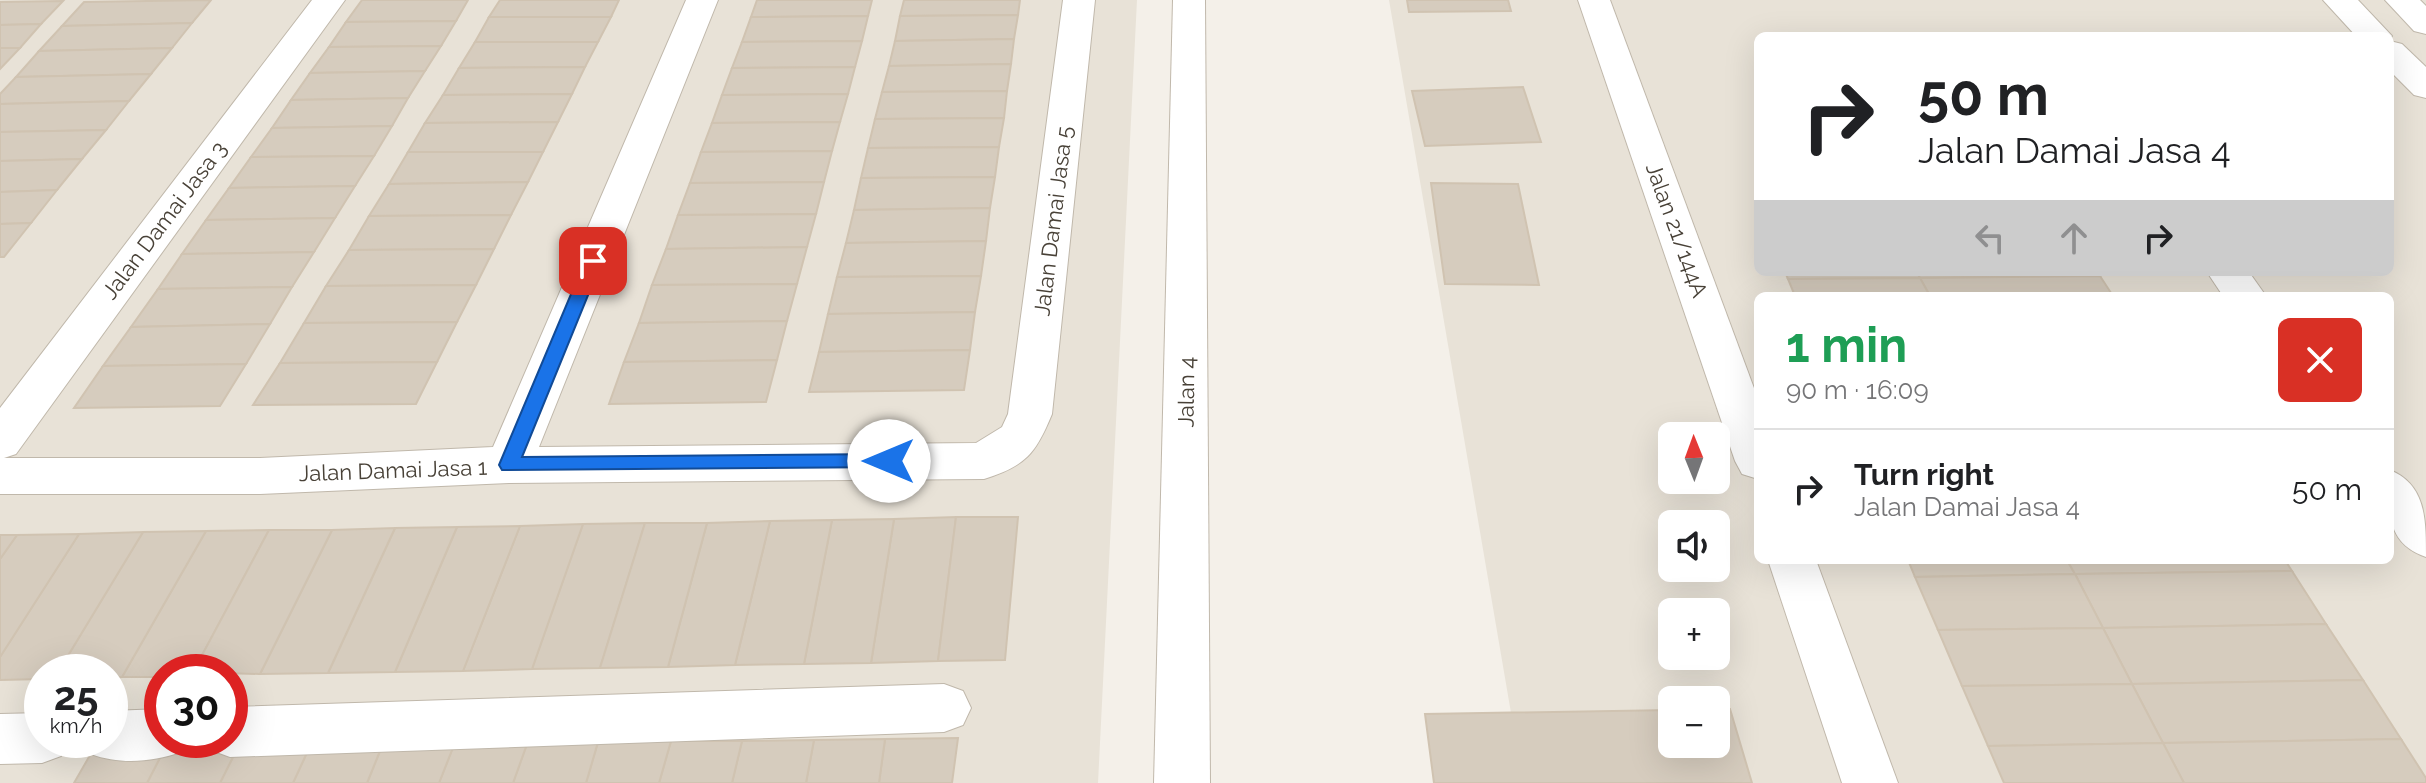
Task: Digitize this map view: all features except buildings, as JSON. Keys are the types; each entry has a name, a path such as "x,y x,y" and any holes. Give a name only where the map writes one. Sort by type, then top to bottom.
{"street":[{"name":"Jalan Damai Jasa 3","path":"0,441 329,0"},
{"path":"509,465 702,0"},
{"name":"Jalan Damai Jasa 5","path":"1019,439 1030,414 1079,0"},
{"name":"Jalan 4","path":"1182,783 1189,0"},
{"name":"Jalan 21/144A","path":"1594,0 1754,450"},
{"path":"2339,0 2371,32"},
{"path":"2401,0 2426,24"},
{"path":"2394,55 2426,87"},
{"name":"Jalan Damai Jasa 1","path":"0,476 260,476 509,465 984,461 1019,439"},
{"path":"1793,564 1870,783"},
{"path":"248,731 944,708"},
{"path":"0,739 24,738"}],"shaded area":[{"path":"0,0 1137,0 1098,783 0,783"},
{"path":"1389,0 2426,0 2426,783 1523,783"}],"route":[{"path":"593,261 509,465 889,461"}]}
